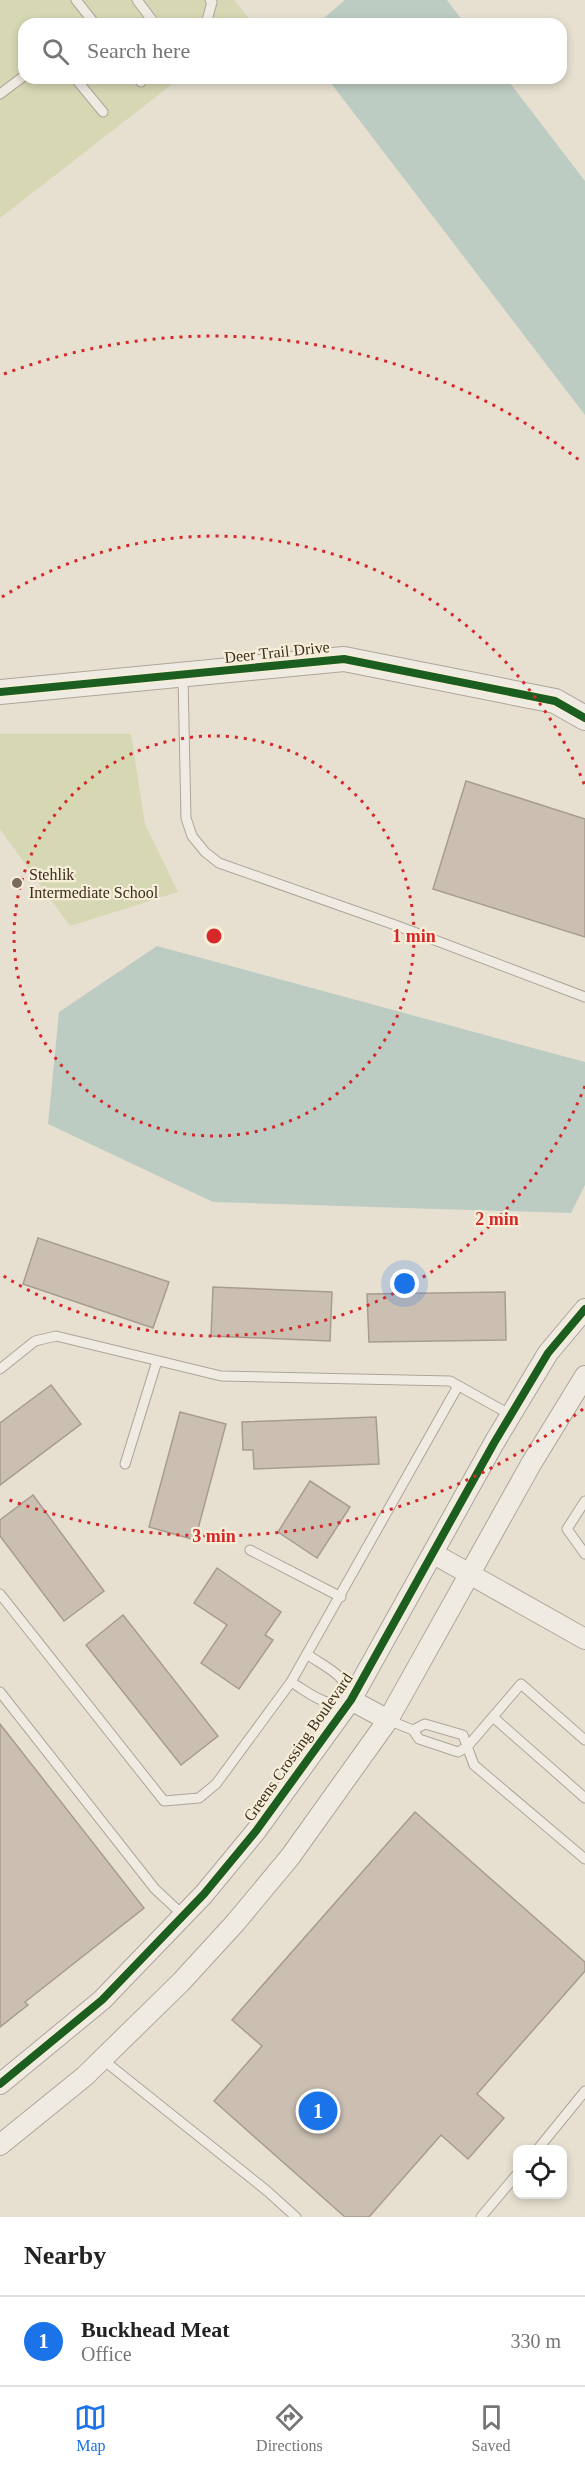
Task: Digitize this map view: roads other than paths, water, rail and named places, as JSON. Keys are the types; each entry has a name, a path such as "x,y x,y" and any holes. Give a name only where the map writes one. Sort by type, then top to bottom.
{"street":[{"name":"Deer Trail Drive","path":"0,692 344,658 555,701 585,718"},
{"name":"Greens Crossing Boulevard","path":"0,2084 102,2000 184,1917 256,1831 351,1700 548,1353 585,1309"},
{"path":"0,2145 84,2076 181,1982 236,1922 290,1857 388,1720 531,1464 585,1376"},
{"path":"434,1554 585,1639"},
{"path":"351,1700 388,1720"}],"lane":[{"path":"76,0 90,18"},
{"path":"137,0 150,18"},
{"path":"208,18 212,2 210,0"},
{"path":"0,94 18,80"},
{"path":"80,84 103,112"},
{"path":"183,674 186,818 192,836 205,852 219,863 384,921 585,997"},
{"path":"0,1369 35,1341 56,1336 221,1376 450,1381 511,1415"},
{"path":"125,1464 157,1361"},
{"path":"0,1594 164,1801 199,1798 216,1784 291,1682 308,1655 458,1386"},
{"path":"585,1501 567,1529 585,1554"},
{"path":"250,1550 341,1597"},
{"path":"291,1682 326,1703 337,1705 351,1700 349,1687 340,1677 308,1655"},
{"path":"388,1720 413,1730 419,1739 458,1752 467,1747 521,1684 585,1740"},
{"path":"0,1692 155,1889 184,1917"},
{"path":"493,1717 585,1798"},
{"path":"413,1730 425,1724 463,1735 474,1765 585,1859"},
{"path":"102,2059 266,2190 296,2217"},
{"path":"541,2145 585,2091"},
{"path":"481,2217 513,2179"}],"place":[{"name":"Stehlik Intermediate School","path":"17,883"},
{"name":"Buckhead Meat","path":"318,2111"}]}
